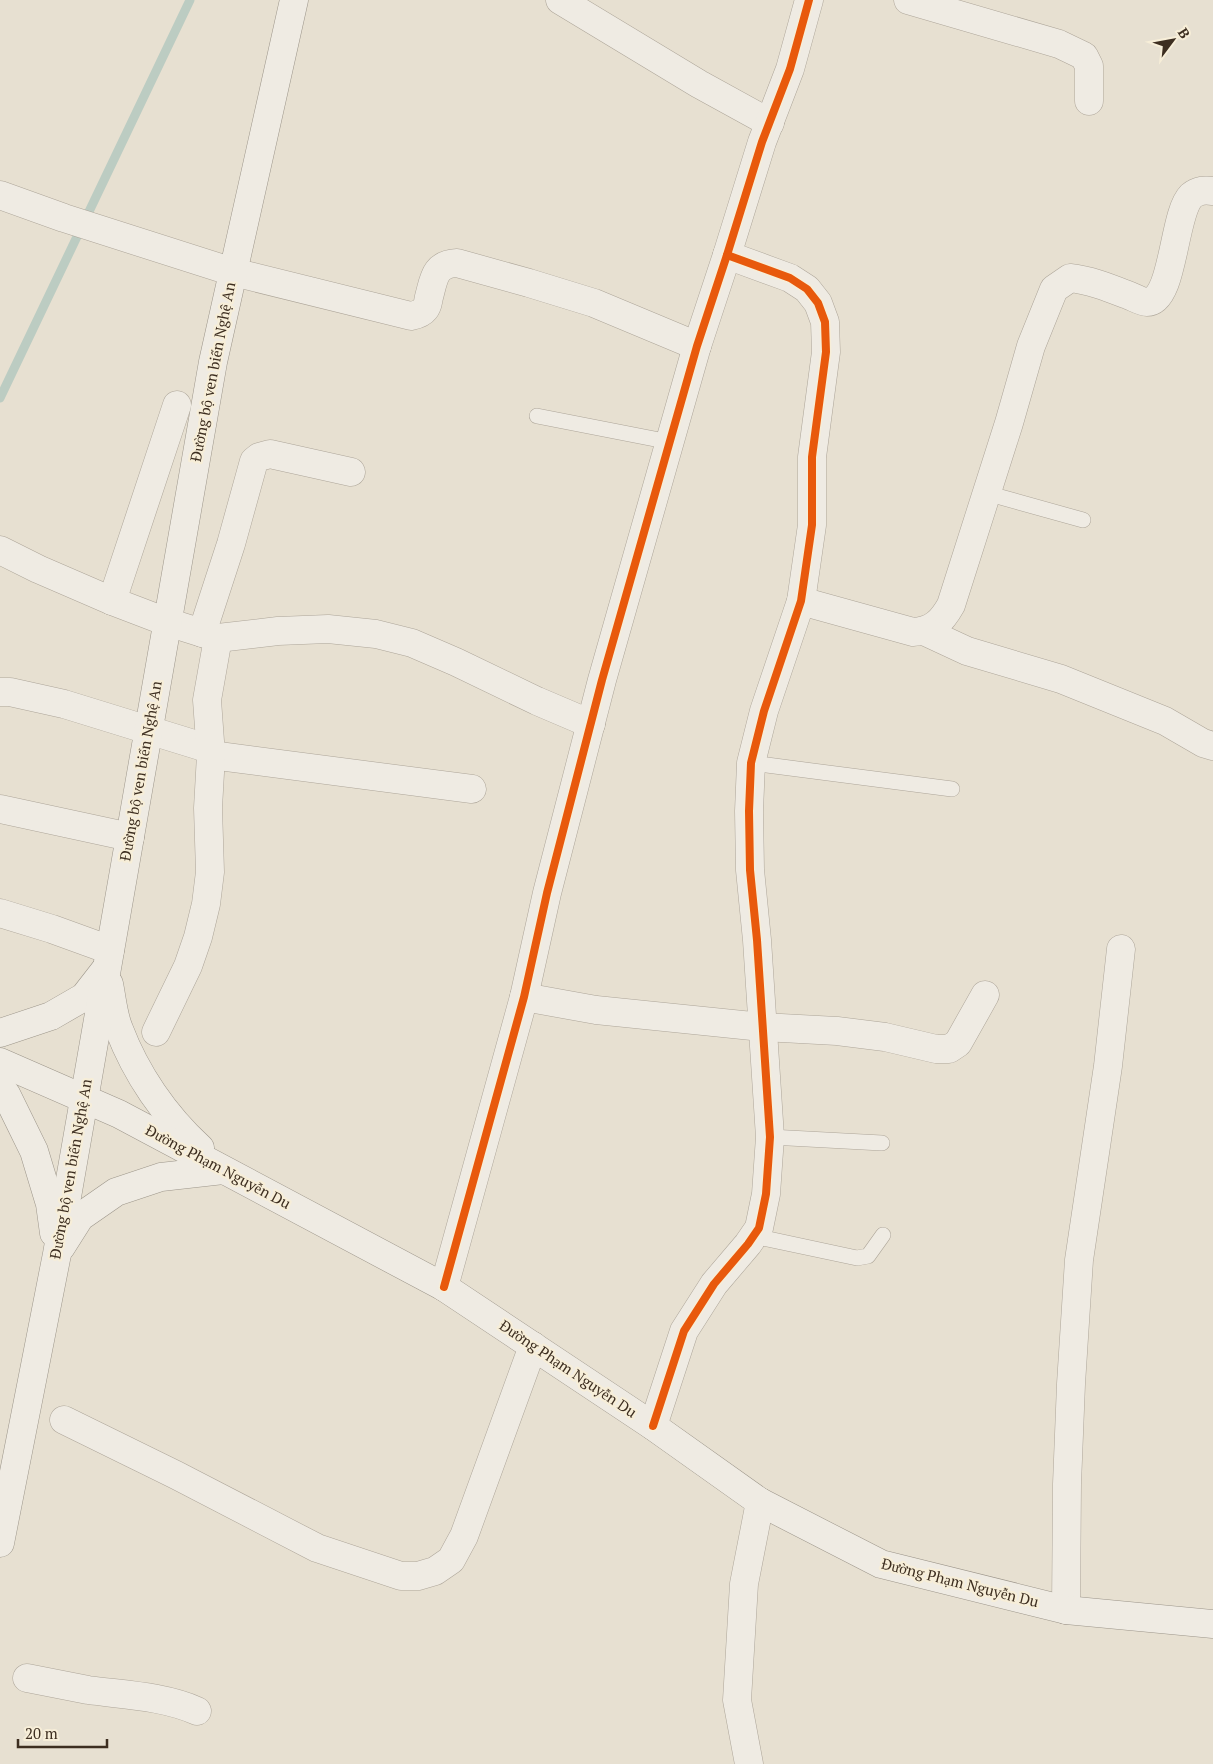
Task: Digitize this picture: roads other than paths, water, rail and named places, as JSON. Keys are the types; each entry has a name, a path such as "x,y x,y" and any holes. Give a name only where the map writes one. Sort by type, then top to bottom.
{"street":[{"name":"Đường bộ ven biển Nghệ An","path":"0,1543 56,1254 212,362 294,0"},
{"path":"560,0 699,84 770,123"},
{"path":"444,1287 524,997 547,893 591,724 697,346 770,123 790,69 809,0"},
{"path":"908,0 1059,44 1084,56 1089,66 1088,101"},
{"path":"801,601 913,632 924,631 943,619 951,605 1009,423 1031,346 1054,289 1070,278 1102,286 1147,302 1160,296 1164,288 1180,219 1191,196 1203,190 1213,191"},
{"path":"0,195 64,218 233,272 411,316 419,314 426,308 436,274 442,266 457,263 594,303 697,346"},
{"path":"653,1426 684,1331 714,1284 759,1228 766,1194 770,1137 757,940 750,870 749,811 751,763 764,710 801,601 812,525 812,457 826,352 825,322 818,303 807,289 790,278 727,255"},
{"path":"112,601 178,405"},
{"path":"156,1032 188,966 198,937 206,904 210,872 208,808 210,752 207,700 210,635 231,544 254,461 259,457 270,454 351,472"},
{"path":"0,550 38,569 112,601 167,622 210,635 328,629 376,634 412,643 591,724"},
{"path":"924,631 967,651 1061,679 1165,721 1203,743 1213,746"},
{"path":"0,692 10,692 64,704 148,730 210,752 472,789"},
{"path":"0,809 130,837"},
{"path":"0,913 52,929 108,959"},
{"path":"1066,1610 1067,1484 1079,1260 1108,1066 1121,949"},
{"path":"0,1033 51,1016 84,997 108,959"},
{"path":"108,959 118,1028 144,1081 179,1129 223,1170"},
{"path":"524,997 596,1010 762,1027 837,1031 885,1037 936,1049 949,1049 958,1043 985,995"},
{"name":"Đường Phạm Nguyễn Du","path":"0,1062 119,1114 444,1287 653,1426 760,1502 881,1564 1066,1610 1213,1624"},
{"path":"0,1087 6,1094 34,1151 50,1204 56,1254"},
{"path":"56,1254 80,1217 116,1192 161,1177 223,1170"},
{"path":"64,1420 317,1548 401,1576 418,1576 434,1570 451,1560 464,1536 533,1346"},
{"path":"749,1764 737,1700 744,1584 760,1502"},
{"path":"27,1678 86,1689 164,1700 184,1705 197,1711"}],"lane":[{"path":"537,416 670,442"},
{"path":"986,494 1083,520"},
{"path":"751,763 952,789"},
{"path":"770,1137 882,1144"},
{"path":"754,1236 857,1258 868,1256 883,1236"}],"waterway":[{"path":"0,398 190,0"}]}
